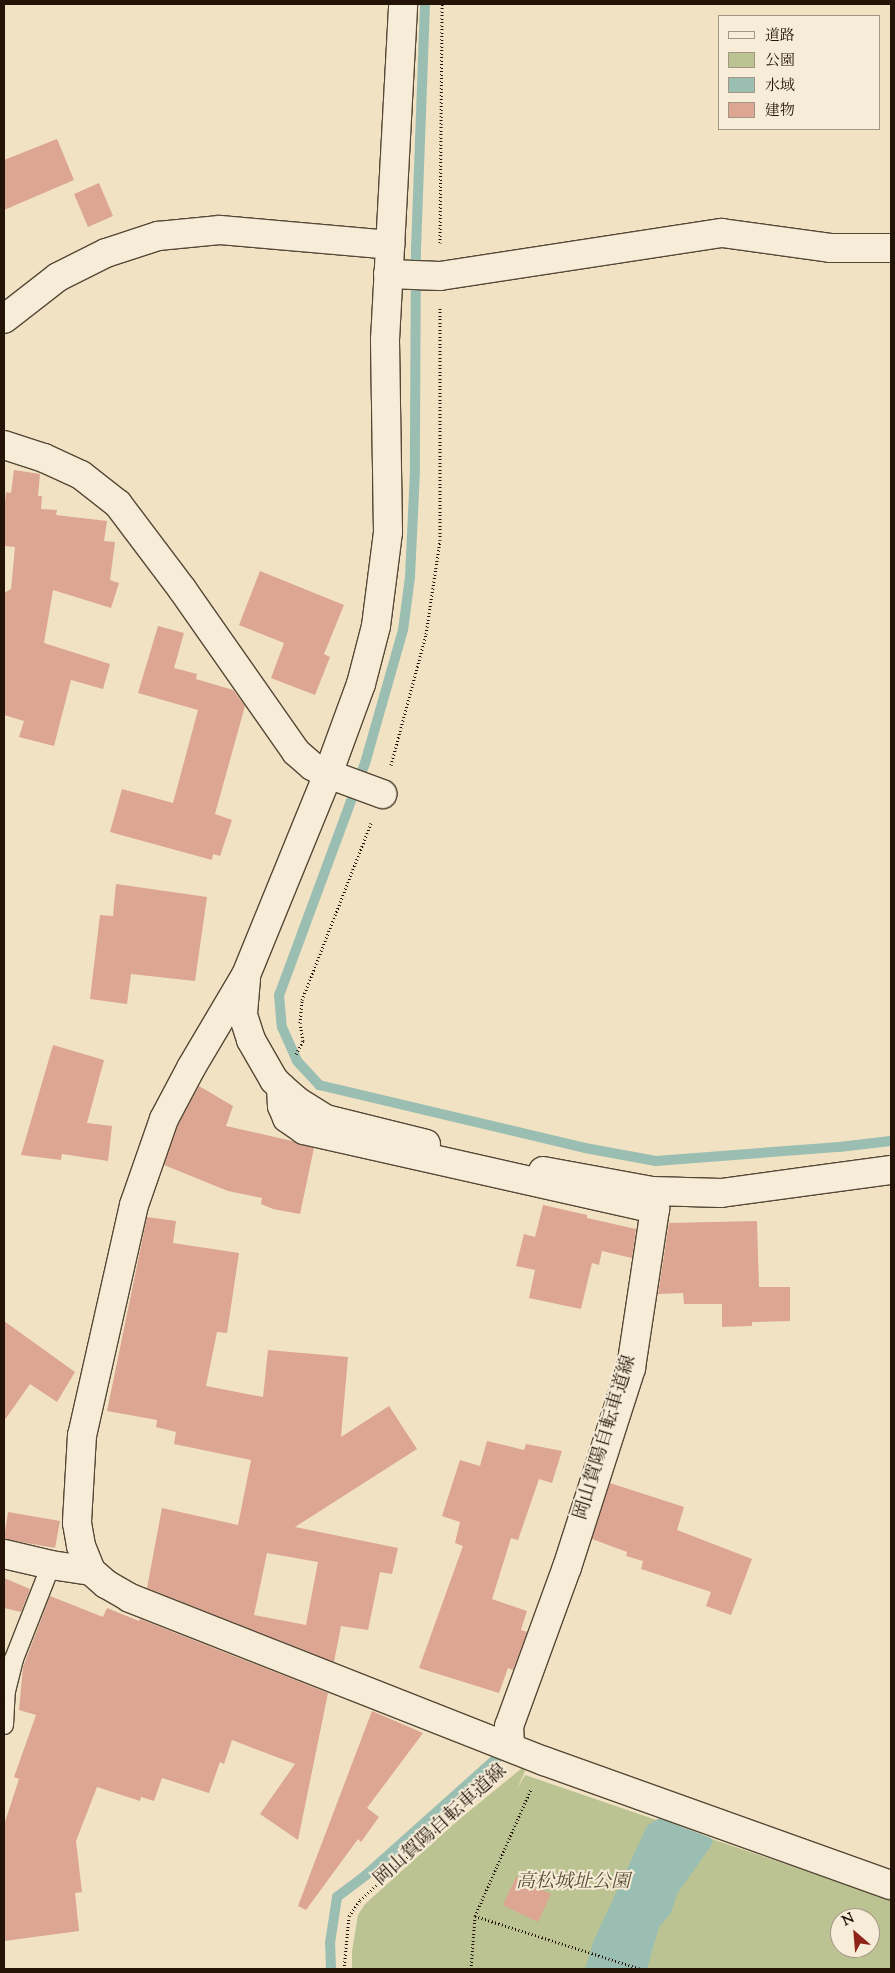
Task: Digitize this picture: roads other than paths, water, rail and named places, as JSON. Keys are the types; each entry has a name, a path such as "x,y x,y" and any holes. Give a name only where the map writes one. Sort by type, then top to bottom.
{"street":[{"path":"403,4 390,245 406,275 385,340 388,532 373,636 361,684 356,785 191,1068 164,1119 134,1206 82,1435 77,1523 81,1546 91,1570 106,1584 130,1598 544,1761 891,1885"},
{"path":"4,319 58,277 106,253 158,236 220,230 390,245"},
{"path":"406,275 440,276 722,233 830,248 891,248"},
{"path":"4,445 44,458 82,475 118,504 182,589 296,752 312,766 356,785"},
{"path":"246,975 243,1014 251,1040 274,1080 326,1119 551,1173 652,1191 721,1193 891,1170"},
{"path":"281,1087 282,1106 287,1118 304,1130 655,1209 787,1198 840,1177"},
{"name":"岡山賀陽自転車道線","path":"510,1747 509,1726 567,1567 631,1368 655,1209"},
{"path":"4,1554 51,1565 91,1570"}],"lane":[{"path":"4,1726 6,1691 14,1659 51,1565"}],"water":[{"path":"659,1818 711,1838 713,1843 677,1894 671,1913 659,1927 647,1969 585,1969 594,1940 647,1826"}],"waterway":[{"path":"425,4 416,245 415,471 410,577 403,630 365,763 279,995 282,1027 297,1061 319,1085 585,1148 656,1161 839,1147 891,1141"},
{"path":"331,1969 330,1943 337,1897 366,1875 497,1758"}],"park label":[{"name":"高松城址公園","path":"573,1883"}]}
